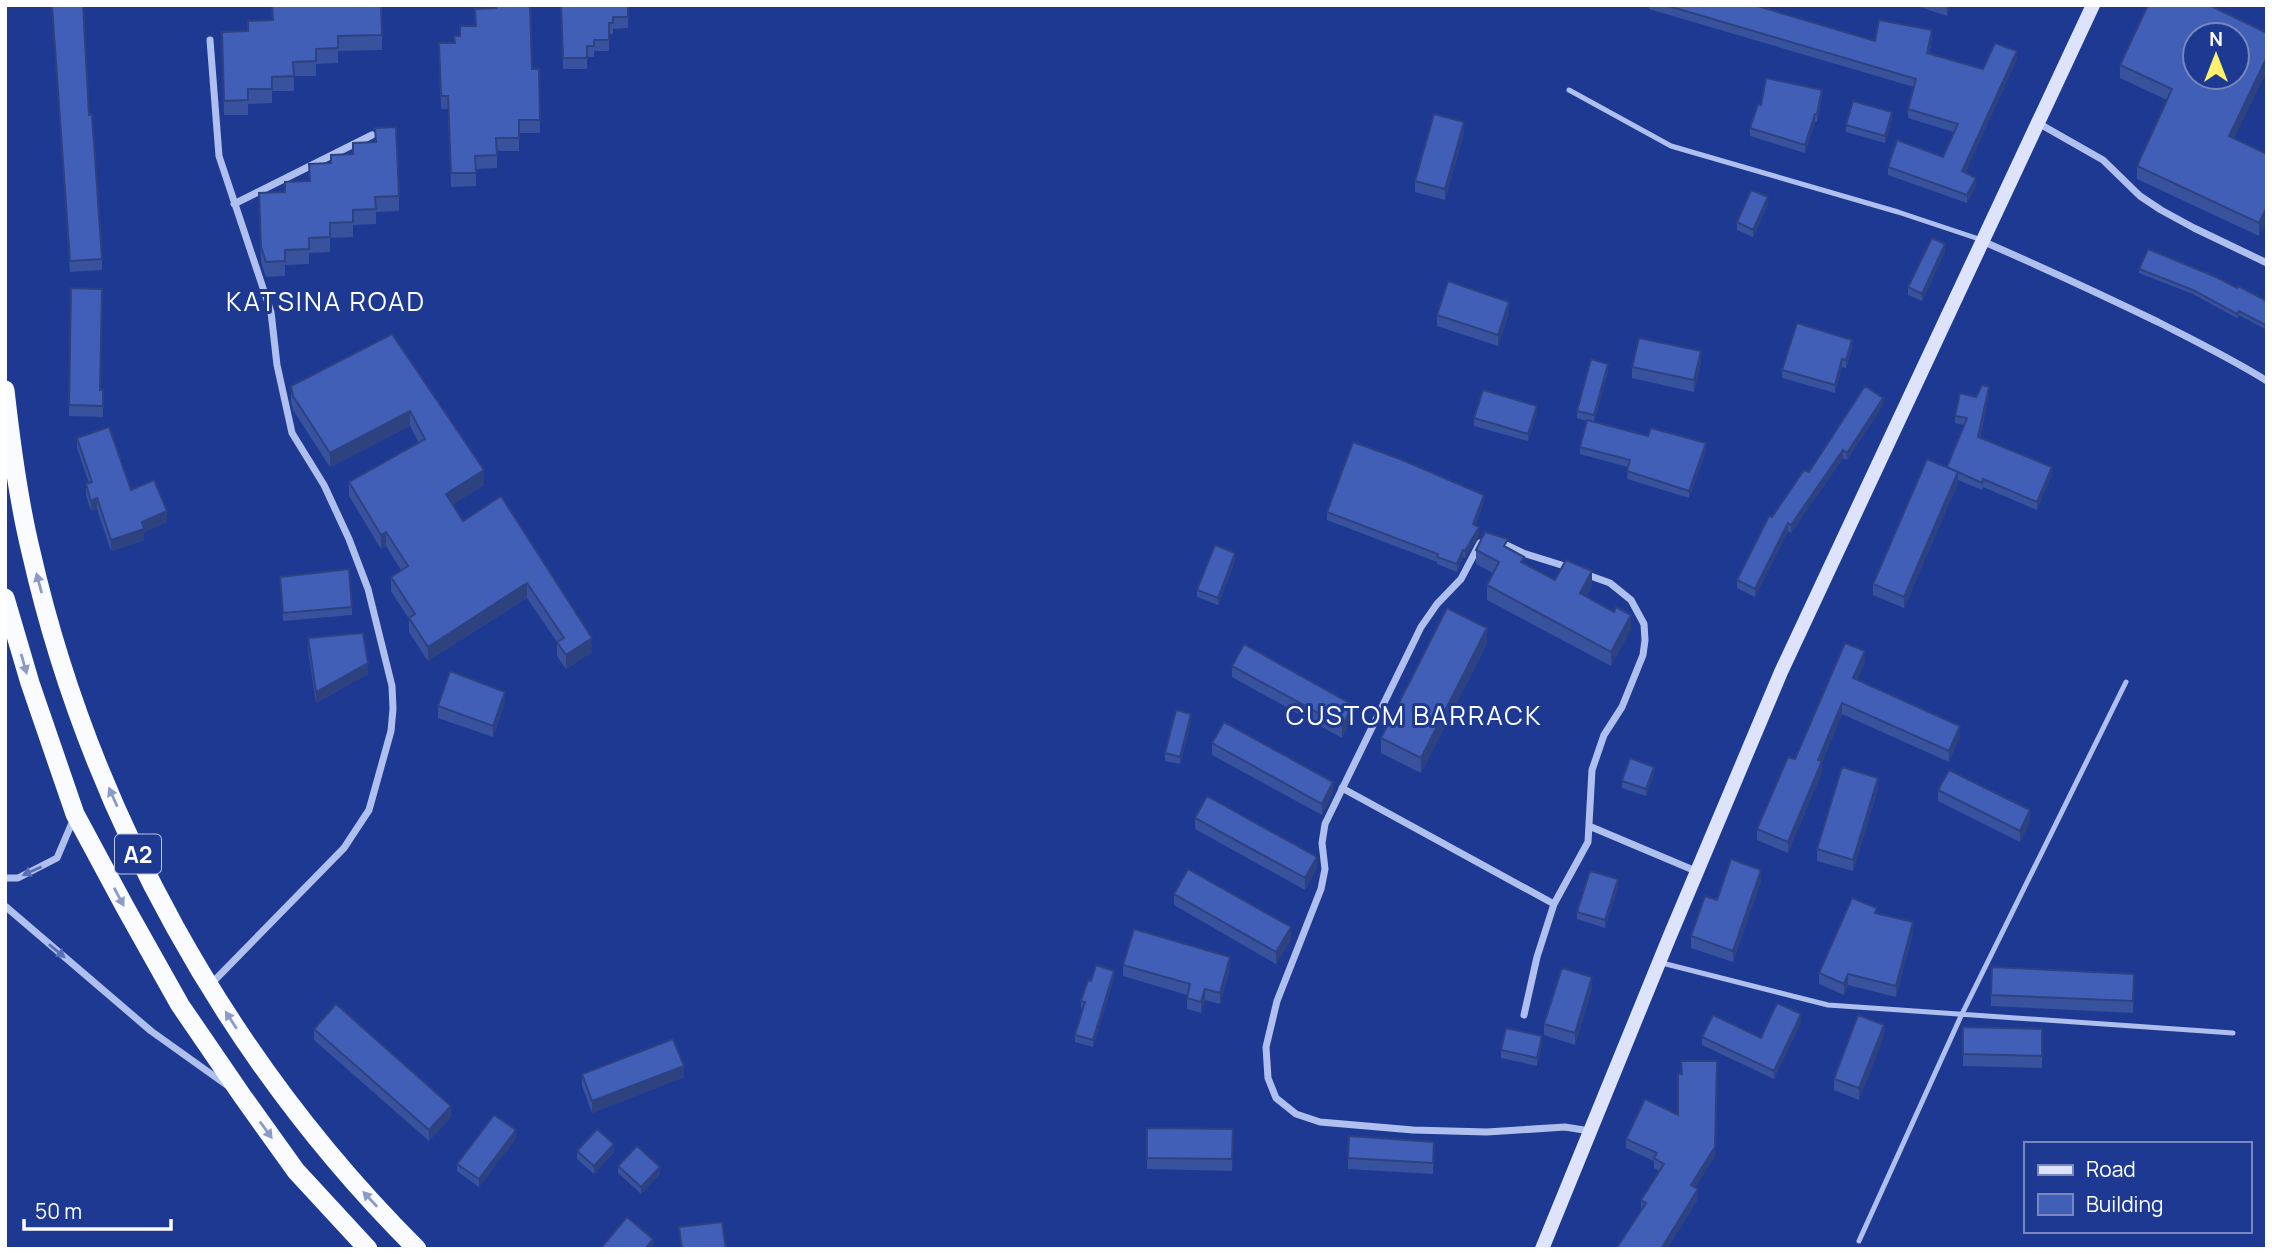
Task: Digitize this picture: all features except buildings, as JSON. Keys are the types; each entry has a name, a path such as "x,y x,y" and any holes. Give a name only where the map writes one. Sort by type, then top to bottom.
{"highway":[{"name":"A2","path":"5,390 30,552 59,659 97,763 144,867 209,986 302,1122 353,1182 417,1249"},
{"name":"A2","path":"5,598 30,683 75,814 180,1005 296,1171 368,1249"}],"main road":[{"path":"1542,1249 1659,962 1782,672 2093,5"}],"street":[{"path":"209,986 344,848 369,810 391,731 393,709 391,686 368,589 324,485 292,433 277,366 271,312 219,156 210,40"},
{"path":"2038,123 2103,160 2140,196 2161,210 2267,262"},
{"path":"234,204 372,135"},
{"path":"1982,240 2079,283 2238,363 2267,382"},
{"path":"1524,1015 1536,957 1554,904 1588,842 1592,770 1604,735 1622,708 1643,655 1644,624 1631,600 1610,583 1491,539 1481,541 1461,579 1437,604 1421,627 1325,824 1322,843 1325,869 1321,889 1277,1001 1266,1047 1268,1078 1276,1098 1296,1114 1320,1122 1413,1130 1487,1132 1565,1127 1591,1132"},
{"path":"1342,788 1554,904"},
{"path":"5,878 18,878 57,858 75,814"},
{"path":"1589,826 1698,872"},
{"path":"5,906 151,1031 243,1097"}],"lane":[{"path":"1569,90 1671,146 1898,212 1982,240"},
{"path":"1859,1241 1961,1016 2126,682"},
{"path":"1659,962 1828,1005 2233,1034"}],"district":[{"name":"KATSINA ROAD","path":"326,301"},
{"name":"CUSTOM BARRACK","path":"1414,715"}]}
